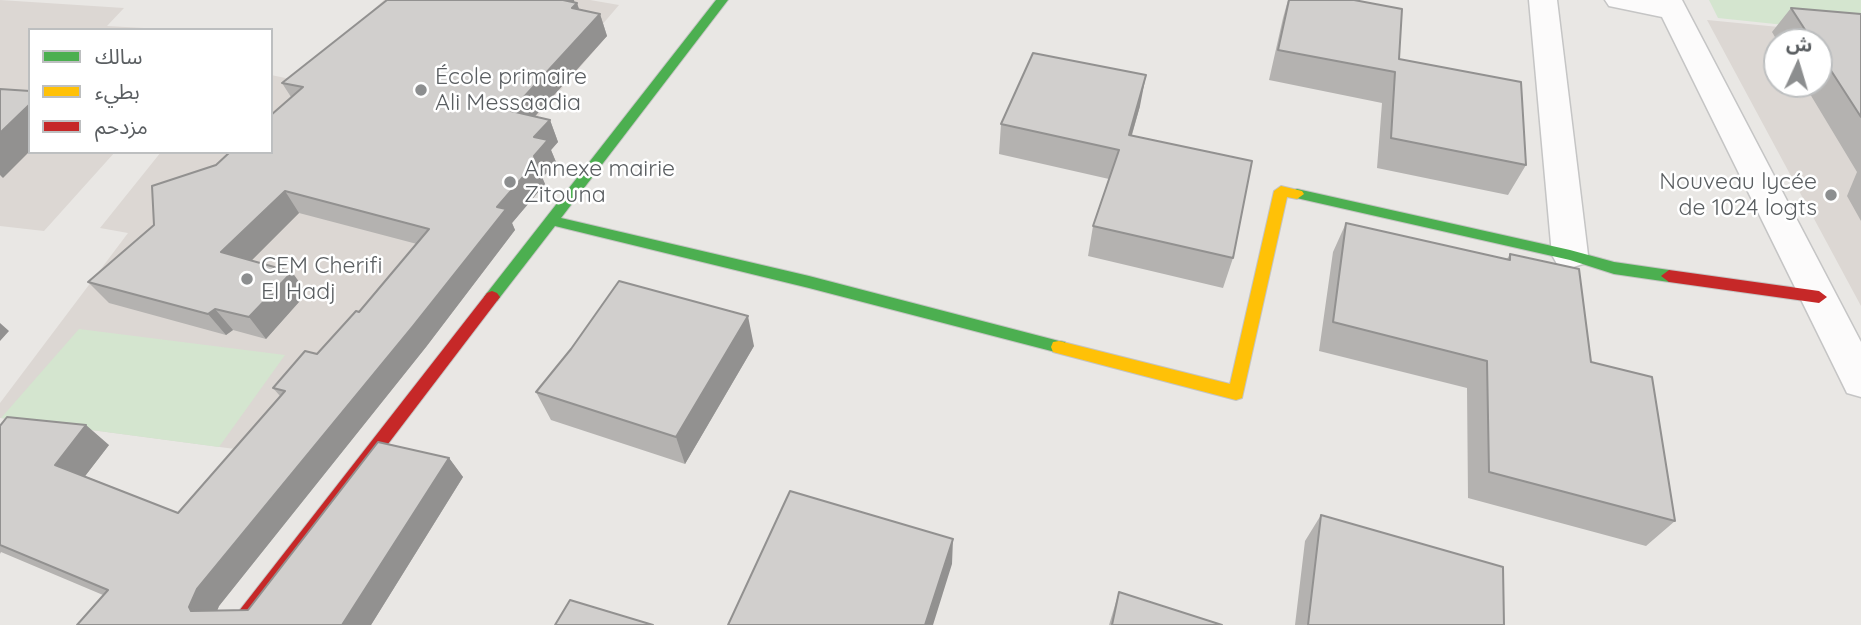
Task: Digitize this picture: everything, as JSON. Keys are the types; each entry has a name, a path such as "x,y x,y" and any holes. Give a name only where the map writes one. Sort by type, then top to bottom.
{"street":[{"path":"238,625 385,430 554,220 722,0"},
{"path":"1543,0 1570,255"},
{"path":"1619,0 1670,5 1861,381"},
{"path":"554,220 809,282 1236,393 1280,191 1570,255 1614,268 1819,297"}],"shaded area":[{"path":"0,0 124,8 107,26 144,28 28,28 28,154 113,154 44,231 0,226"},
{"name":"CEM Cherifi El Hadj","path":"384,0 590,0 619,5 595,33 607,36 250,451 0,418 0,403 128,233 100,228 159,154 273,154 273,75 295,80"},
{"name":"Nouveau lycée de 1024 logts","path":"1707,20 1789,28 1763,28 1763,98 1833,98 1833,32 1861,35 1861,306"}],"green space":[{"path":"1709,0 1861,0 1861,33 1718,18"},
{"path":"79,329 285,355 219,447 1,418"}],"building":[{"path":"387,0 563,0 577,3 572,8 600,14 511,111 550,120 534,137 548,140 534,156 536,162 497,207 506,209 197,589 189,607 191,611 248,610 378,442 449,458 342,625 77,625 108,590 0,545 0,426 7,417 86,425 55,465 178,513 285,391 273,388 305,351 317,354 356,311 359,312 429,229 285,191 221,252 292,272 249,317 215,309 208,314 88,282 154,225 152,186 216,165 228,154 273,154 273,113 303,87 282,83"},
{"path":"1289,0 1354,0 1402,9 1399,59 1521,82 1526,165 1391,138 1395,72 1278,50"},
{"path":"1791,8 1861,14 1861,117 1833,74 1833,28 1804,28"},
{"path":"1033,53 1146,75 1129,135 1252,161 1233,258 1093,226 1119,150 1001,124"},
{"path":"0,89 28,91 28,106 0,133"},
{"path":"1346,223 1510,260 1510,254 1579,269 1591,362 1652,377 1675,521 1489,472 1487,361 1333,322"},
{"path":"619,281 748,316 676,437 536,392 571,349"},
{"path":"790,491 953,539 925,625 728,625"},
{"path":"1321,515 1503,567 1504,625 1308,625"},
{"path":"1119,592 1222,625 1112,625"},
{"path":"570,600 653,625 555,625"}],"traffic: fast":[{"path":"492,297 722,0"},
{"path":"1297,194 1570,255 1614,268 1669,276"},
{"path":"554,221 809,282 1059,347"}],"traffic: slow":[{"path":"1059,347 1236,393 1281,191 1297,194"}],"traffic: jam":[{"path":"1669,276 1819,297"},
{"path":"238,625 492,297"}],"place":[{"name":"École primaire Ali Messaadia","path":"421,90"},
{"name":"Annexe mairie Zitouna","path":"510,182"},
{"name":"Nouveau lycée de 1024 logts","path":"1831,195"},
{"name":"CEM Cherifi El Hadj","path":"247,279"}]}
